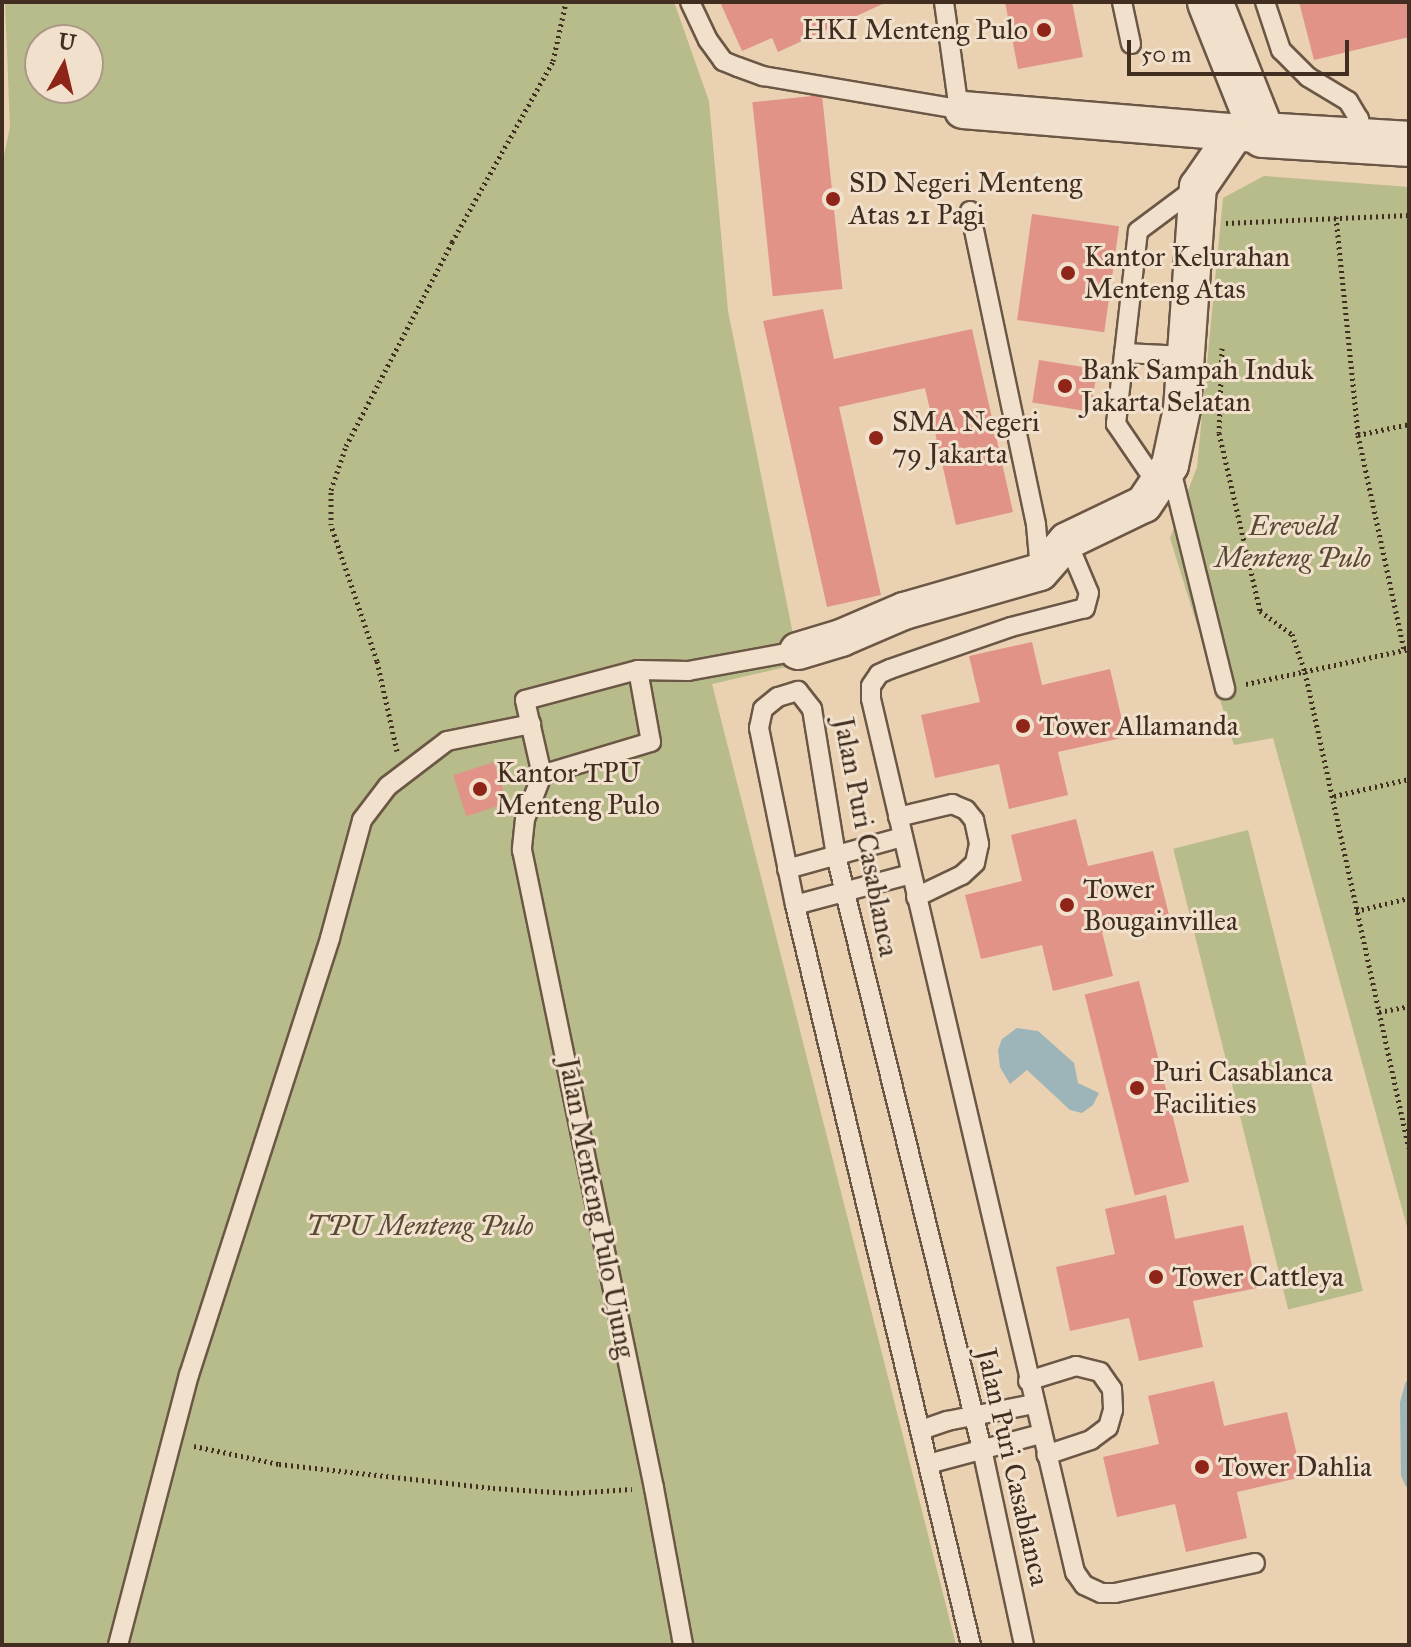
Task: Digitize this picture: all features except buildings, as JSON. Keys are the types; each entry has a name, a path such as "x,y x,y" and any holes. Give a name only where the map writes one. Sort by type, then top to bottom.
{"street":[{"path":"1210,2 1249,134"},
{"path":"973,111 1409,144"},
{"path":"798,651 841,638 904,611 1040,572 1067,541 1144,504 1163,475 1182,409 1198,187 1249,134"}],"lane":[{"path":"690,2 708,40 723,61 738,67 763,76 973,111 944,2"},
{"path":"1122,2 1131,44"},
{"path":"1265,2 1281,50 1308,77 1348,101 1359,119 1364,141"},
{"path":"1198,187 1138,231 1116,424 1163,475 1225,689"},
{"path":"970,211 1036,525 1040,572"},
{"path":"1124,353 1186,356"},
{"path":"1067,541 1089,593 1085,608 1011,627 890,669 879,674 871,686 871,699 1075,1572 1084,1585 1101,1593 1115,1593 1255,1563"},
{"path":"638,670 651,742 542,775 525,700 638,670 688,671 798,651"},
{"name":"Jalan Puri Casablanca","path":"971,1645 795,905 759,728 763,709 778,697 798,691 812,709 836,856 982,1449 1024,1645"},
{"path":"118,1645 169,1440 330,938 362,820 388,786 447,741 531,724"},
{"name":"Jalan Menteng Pulo Ujung","path":"542,775 525,819 522,850 654,1488 683,1645"},
{"path":"898,817 952,804 966,810 974,820 979,844 975,863 962,875 916,897"},
{"path":"787,869 902,837"},
{"path":"795,905 911,874"},
{"path":"1028,1381 1076,1366 1100,1372 1112,1389 1113,1410 1108,1427 1091,1440 1046,1455"},
{"path":"921,1430 1034,1404"},
{"path":"928,1464 1041,1434"}],"path":[{"path":"402,775 377,661 331,525 331,490 346,446 452,242 553,61 566,2"},
{"path":"1225,238 1226,223 1409,215"},
{"path":"1250,683 1406,649 1358,435 1336,217"},
{"path":"1222,343 1219,433 1260,611 1292,634 1305,672 1409,1148"},
{"path":"1358,435 1409,424"},
{"path":"1334,796 1409,779"},
{"path":"1356,911 1409,898"},
{"path":"1379,1012 1409,1006"},
{"path":"169,1440 279,1464 493,1488 571,1493 654,1488"}],"green space":[{"name":"TPU Menteng Pulo","path":"5,2 674,2 709,101 728,311 799,664 712,684 956,1645 2,1645 2,165 10,127"},
{"name":"Ereveld Menteng Pulo","path":"1264,176 1409,187 1409,1234 1273,738 1234,745 1170,538 1197,467 1223,198"},
{"path":"1248,830 1363,1291 1288,1310 1173,849"}],"water":[{"path":"1017,1028 1038,1031 1074,1063 1078,1083 1099,1093 1093,1105 1082,1113 1070,1110 1027,1070 1010,1084 1000,1067 998,1050 1002,1039"}],"waterway":[{"path":"1409,1384 1404,1403 1405,1474 1409,1483"}],"place":[{"name":"HKI Menteng Pulo","path":"1044,30"},
{"name":"SD Negeri Menteng Atas 21 Pagi","path":"833,199"},
{"name":"Kantor Kelurahan Menteng Atas","path":"1068,273"},
{"name":"Bank Sampah Induk Jakarta Selatan","path":"1065,386"},
{"name":"SMA Negeri 79 Jakarta","path":"876,438"},
{"name":"Tower Allamanda","path":"1023,726"},
{"name":"Kantor TPU Menteng Pulo","path":"480,789"},
{"name":"Tower Bougainvillea","path":"1067,905"},
{"name":"Puri Casablanca Facilities","path":"1137,1088"},
{"name":"Tower Cattleya","path":"1156,1277"},
{"name":"Tower Dahlia","path":"1202,1467"}]}
